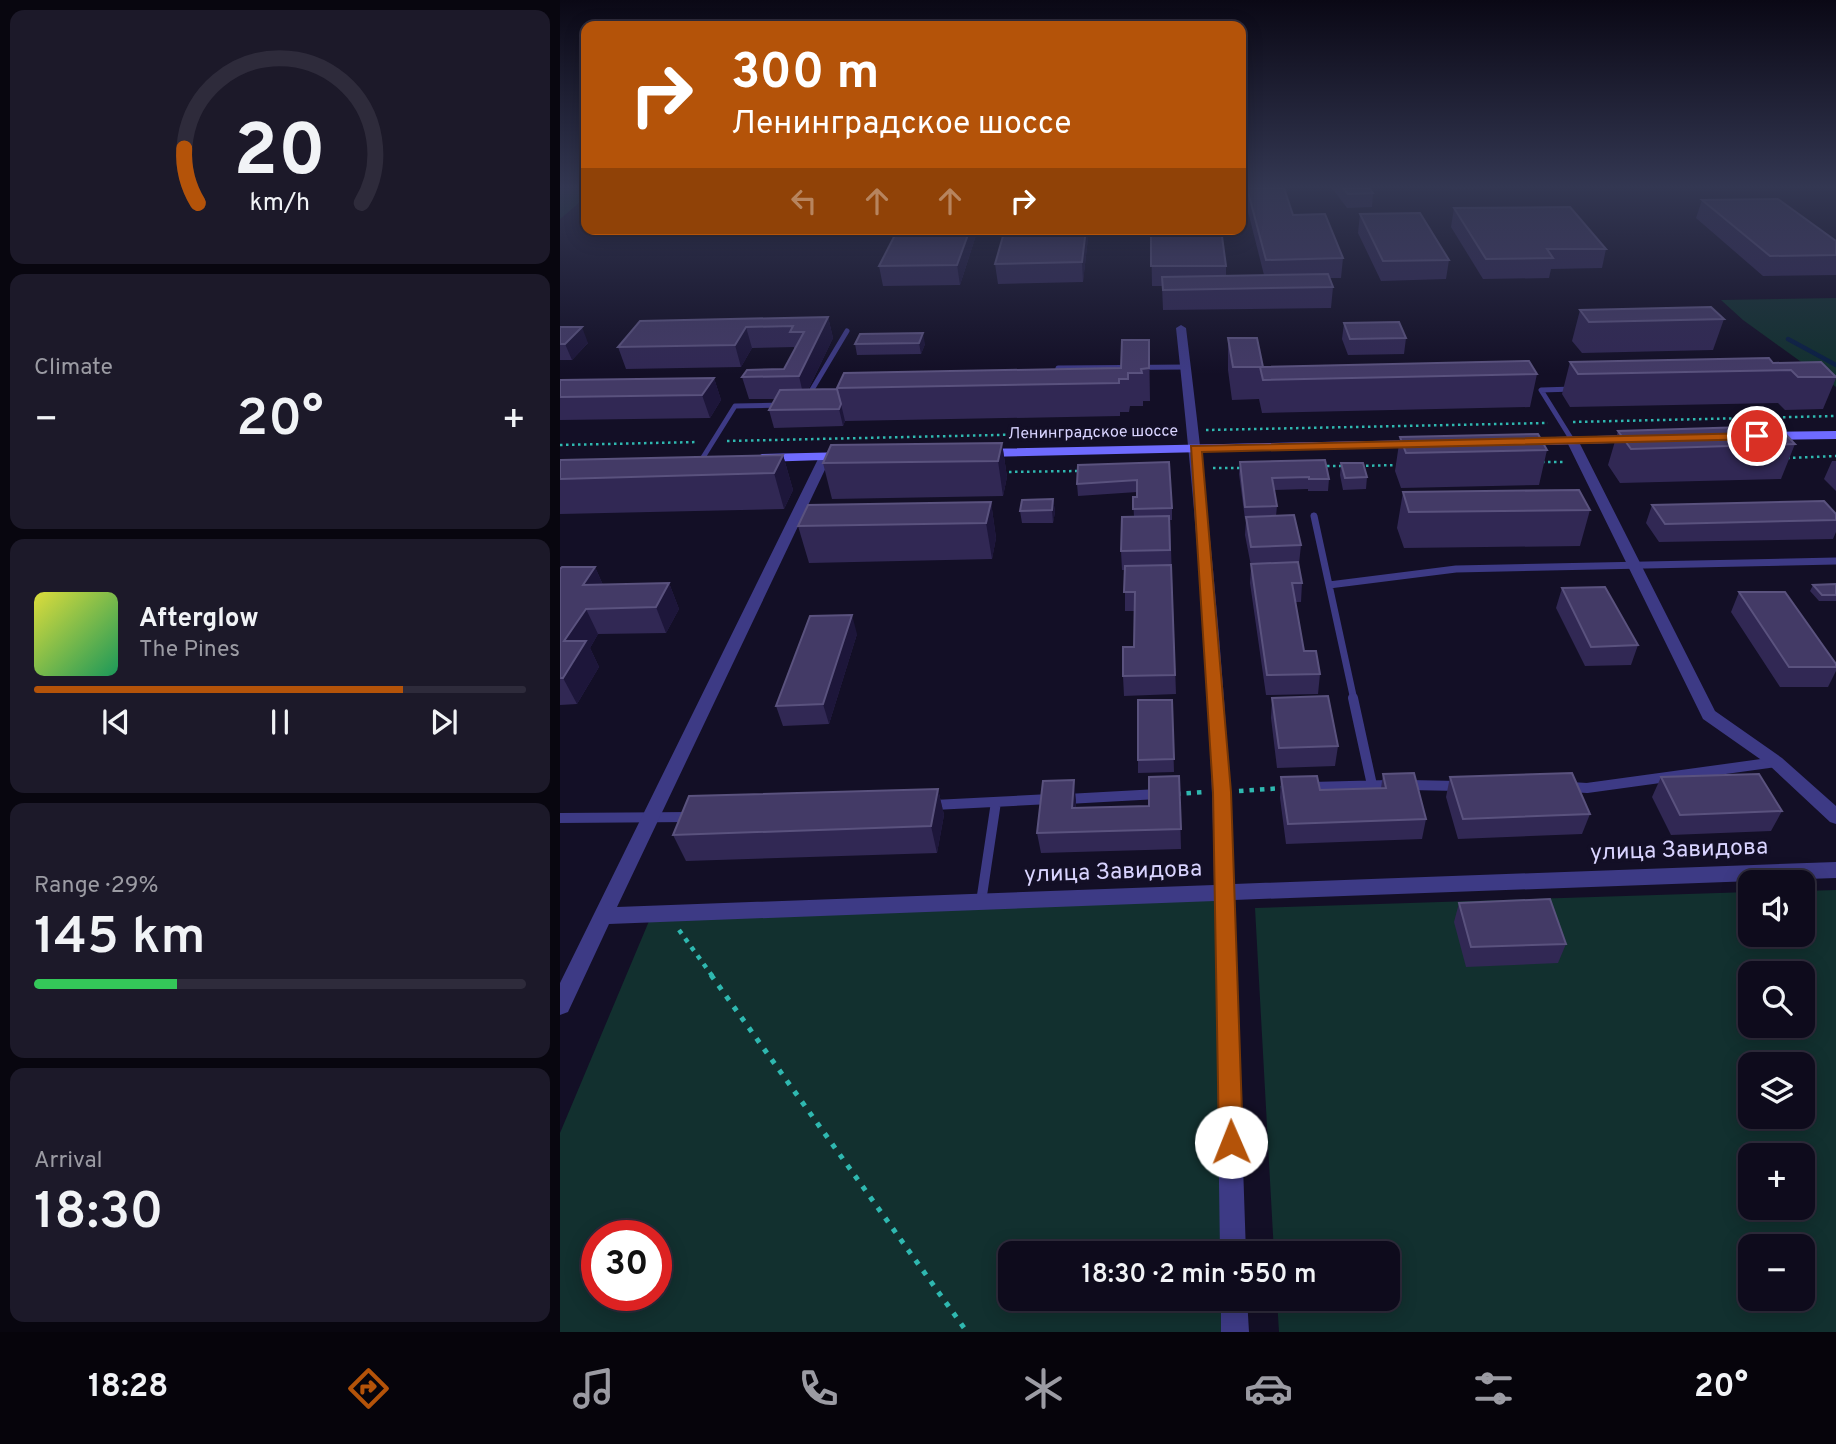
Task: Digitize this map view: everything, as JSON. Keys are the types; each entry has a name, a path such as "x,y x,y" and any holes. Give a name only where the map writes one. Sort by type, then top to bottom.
{"main road":[{"path":"1752,436 1836,435"},
{"path":"1508,442 1655,439"},
{"name":"Ленинградское шоссе","path":"965,454 1194,440 1440,443"},
{"path":"743,458 867,456"}],"street":[{"path":"1181,328 1197,469 1222,792 1227,893 1233,1241"},
{"path":"1572,440 1709,715 1776,762 1836,817"},
{"path":"560,1005 825,457"},
{"name":"улица Завидова","path":"601,916 1836,870"},
{"path":"1234,1311 1235,1332"}],"lane":[{"path":"817,404 803,404 847,331"},
{"path":"1052,388 1058,368 1186,367"},
{"path":"1528,390 1582,389"},
{"path":"1541,390 1572,440"},
{"path":"703,459 735,406 790,405"},
{"path":"1314,516 1372,785"},
{"path":"1329,585 1456,569 1836,561"},
{"path":"1560,787 1587,788 1776,762"},
{"path":"1298,788 1372,785 1466,786"},
{"path":"927,805 1160,794"},
{"path":"981,902 996,802"},
{"path":"560,818 707,816"}],"path":[{"path":"560,445 715,441 1194,440 1561,423 1836,416"},
{"path":"1783,458 1836,456"},
{"path":"1531,463 1582,461"},
{"path":"1308,467 1406,465"},
{"path":"1197,469 1253,468"},
{"path":"992,472 1087,471"},
{"path":"668,914 967,1332"}],"green space":[{"path":"1836,298 1836,387 1743,320 1721,300"},
{"path":"1836,890 1836,1332 1279,1332 1278,1311 1400,1311 1400,1241 1273,1241 1255,908 1738,892 1738,947 1815,947 1815,891"},
{"path":"1227,893 1233,1241 998,1241 998,1311 1234,1311 1235,1332 560,1332 560,1133 652,914"}],"building":[{"path":"887,250 962,250 957,265 879,266"},
{"path":"999,250 1083,250 1082,262 995,264"},
{"path":"1151,250 1224,250 1226,266 1151,266"},
{"path":"1263,250 1340,250 1343,258 1266,260"},
{"path":"1378,250 1443,250 1449,260 1383,261"},
{"path":"1480,250 1548,250 1553,258 1486,259"},
{"path":"1763,250 1836,250 1836,255 1770,256"},
{"path":"1328,274 1333,287 1163,290 1162,277"},
{"path":"1711,307 1724,319 1589,322 1580,310"},
{"path":"828,317 799,376 742,377 747,370 784,369 804,332 790,332 793,326 746,327 735,345 618,347 640,321"},
{"path":"1399,322 1406,338 1350,339 1344,323"},
{"path":"560,327 582,327 565,344 560,344"},
{"path":"923,333 919,343 855,344 860,334"},
{"path":"1228,338 1257,338 1263,367 1233,367"},
{"path":"1122,340 1149,340 1149,368 1141,369 1142,373 1128,373 1128,379 1119,379 1119,383 837,388 844,373 1121,368"},
{"path":"1769,358 1773,363 1821,362 1836,377 1798,377 1791,370 1578,374 1570,362"},
{"path":"1529,361 1537,374 1263,380 1260,367"},
{"path":"714,378 702,395 560,397 560,380"},
{"path":"837,389 841,404 839,409 769,410 780,390"},
{"path":"1778,426 1795,444 1631,449 1618,431"},
{"path":"1538,434 1547,450 1406,453 1400,437"},
{"path":"1002,443 998,461 823,463 831,445"},
{"path":"783,455 774,473 560,479 560,460"},
{"path":"1325,460 1329,479 1272,478 1277,506 1245,507 1240,462"},
{"path":"1169,462 1172,508 1133,509 1133,497 1137,497 1137,480 1077,484 1078,465"},
{"path":"1341,463 1363,463 1367,477 1345,478"},
{"path":"1579,490 1590,510 1409,512 1403,492"},
{"path":"1053,499 1052,510 1020,511 1022,500"},
{"path":"1824,501 1836,514 1836,520 1665,524 1652,505"},
{"path":"991,502 986,523 798,526 808,505"},
{"path":"1294,515 1301,545 1251,547 1246,517"},
{"path":"1169,516 1170,550 1121,551 1122,517"},
{"path":"1298,562 1302,583 1292,583 1304,651 1316,651 1320,674 1267,675 1251,564"},
{"path":"1171,565 1175,675 1123,676 1123,647 1134,647 1135,592 1124,592 1125,566"},
{"path":"595,567 583,585 669,583 656,607 586,609 564,641 586,641 563,678 560,678 560,569"},
{"path":"1836,584 1836,595 1822,595 1813,585"},
{"path":"1605,587 1638,645 1591,647 1562,588"},
{"path":"1739,592 1785,592 1836,667 1789,667"},
{"path":"852,615 823,704 776,706 810,616"},
{"path":"1328,696 1338,746 1279,748 1272,698"},
{"path":"1138,700 1172,700 1174,759 1138,760"},
{"path":"1414,773 1426,819 1288,824 1281,777 1317,776 1320,790 1386,788 1383,774"},
{"path":"1572,773 1590,814 1463,819 1450,777"},
{"path":"1759,774 1782,811 1680,815 1661,777"},
{"path":"1179,776 1181,829 1037,833 1043,781 1074,780 1072,808 1149,806 1149,777"},
{"path":"938,789 931,826 673,835 689,796"},
{"path":"1550,899 1566,944 1471,947 1459,903"}],"waterway":[{"path":"1788,339 1836,365"}],"route":[{"path":"1231,1142 1227,893 1222,792 1195,449 1757,436"}]}
